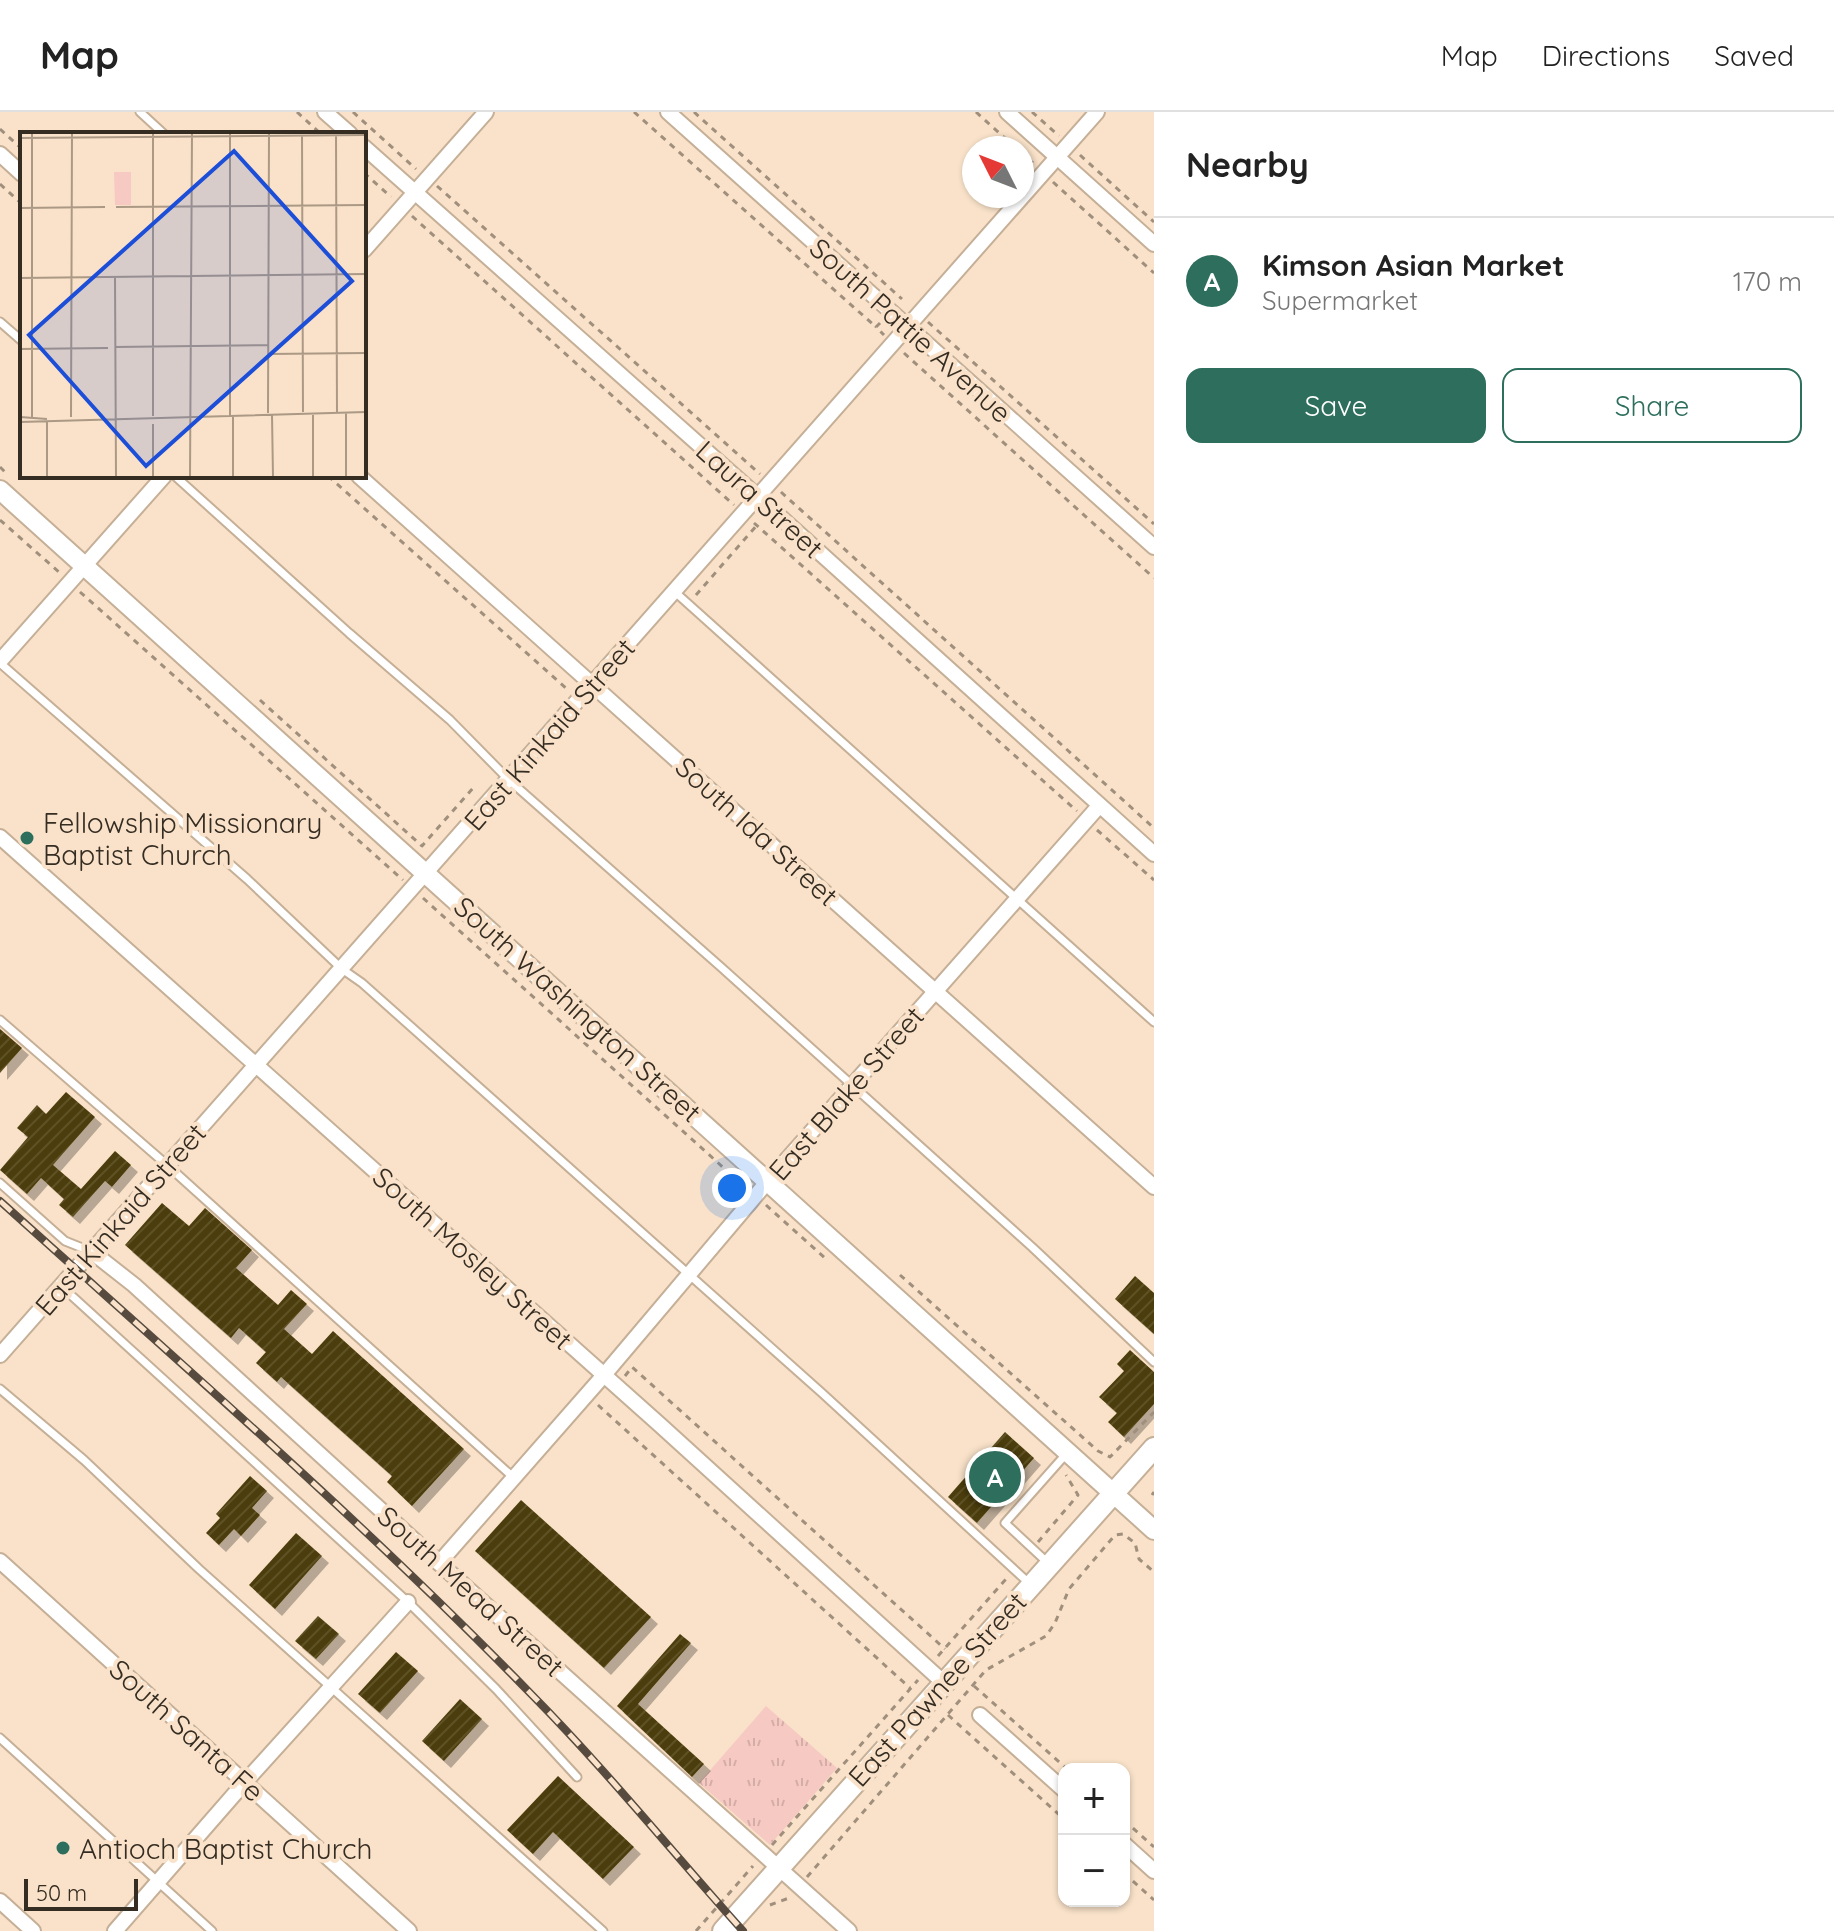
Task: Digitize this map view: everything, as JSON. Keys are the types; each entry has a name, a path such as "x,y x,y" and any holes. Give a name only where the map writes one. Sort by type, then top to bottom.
{"main road":[{"name":"East Pawnee Street","path":"723,1931 771,1861 935,1676 1030,1584 1154,1448"}],"street":[{"path":"325,112 348,132"},
{"path":"366,248 486,112"},
{"name":"South Pattie Avenue","path":"668,112 1154,547"},
{"path":"1007,112 1154,244"},
{"name":"East Kinkaid Street","path":"0,1355 1097,112"},
{"name":"Laura Street","path":"366,149 758,497 1099,806 1151,845"},
{"path":"0,154 20,172"},
{"path":"0,662 162,478"},
{"name":"South Ida Street","path":"361,478 1154,1187"},
{"name":"South Washington Street","path":"5,484 85,566 768,1181 1062,1458 1115,1493 1154,1530"},
{"name":"East Blake Street","path":"439,1563 768,1181 1099,806"},
{"name":"South Mosley Street","path":"0,837 604,1375 935,1676"},
{"name":"South Mead Street","path":"92,1252 134,1285 849,1931"},
{"name":"South Santa Fe","path":"0,1561 409,1931"},
{"path":"115,1931 408,1602"},
{"path":"980,1715 1058,1785"},
{"path":"1130,1849 1154,1871"},
{"path":"0,1901 33,1931"}],"lane":[{"path":"140,112 162,132"},
{"path":"0,322 20,339"},
{"path":"177,478 450,720 509,780 853,1085 1154,1362"},
{"path":"675,592 1154,1022"},
{"path":"0,662 822,1393 1030,1584"},
{"path":"0,1020 167,1165 514,1478"},
{"path":"0,1183 65,1241 92,1252"},
{"path":"61,1286 408,1602 496,1689 577,1777"},
{"path":"0,1389 84,1460 199,1569 603,1931"},
{"path":"1049,1564 1005,1523 1062,1458"},
{"path":"0,1738 212,1931"}],"path":[{"path":"297,112 319,132"},
{"path":"353,112 1154,828"},
{"path":"634,112 876,327"},
{"path":"694,112 902,299"},
{"path":"976,112 1003,136"},
{"path":"1032,112 1154,222"},
{"path":"0,129 20,147"},
{"path":"1034,165 1154,273"},
{"path":"366,175 1154,880"},
{"path":"0,184 20,202"},
{"path":"0,467 5,484"},
{"path":"330,478 569,691"},
{"path":"0,520 825,1258"},
{"path":"688,604 757,525"},
{"path":"260,700 422,846 474,787"},
{"path":"900,1275 1098,1451 1110,1457 1154,1412"},
{"path":"1033,1548 1078,1495 1066,1474 1062,1458"},
{"path":"763,1912 769,1906 789,1898 986,1670 1046,1636 1069,1589 1115,1535 1123,1534 1135,1543 1139,1559 1154,1572"},
{"path":"696,1931 771,1861 935,1676 1014,1570"},
{"path":"973,1686 1060,1763"},
{"path":"948,1715 1058,1814"},
{"path":"1130,1825 1154,1847"},
{"path":"1130,1878 1154,1900"}],"green space":[{"path":"766,1706 837,1768 770,1845 699,1783"}],"building":[{"path":"0,1029 22,1048 0,1073"},
{"path":"66,1092 95,1117 53,1165 81,1189 115,1151 131,1165 112,1187 105,1181 73,1217 59,1205 64,1199 41,1178 27,1194 0,1170 28,1137 17,1128 37,1105 46,1114"},
{"path":"162,1203 189,1226 205,1208 252,1250 236,1268 278,1305 291,1290 307,1304 284,1329 312,1354 333,1331 464,1449 412,1506 387,1482 392,1476 281,1377 277,1382 256,1363 266,1352 239,1328 231,1338 125,1245"},
{"path":"1135,1276 1154,1293 1154,1334 1115,1299"},
{"path":"1130,1350 1154,1372 1154,1404 1124,1437 1108,1422 1117,1413 1099,1397 1124,1371 1117,1364"},
{"path":"1005,1432 1034,1458 977,1523 948,1497"},
{"path":"250,1476 267,1491 252,1508 260,1515 241,1536 234,1529 219,1545 206,1533 220,1518 216,1514"},
{"path":"521,1500 651,1617 604,1668 475,1551"},
{"path":"296,1533 322,1556 275,1609 249,1585"},
{"path":"318,1616 339,1634 316,1659 295,1641"},
{"path":"680,1634 691,1643 638,1704 704,1764 692,1777 617,1706"},
{"path":"396,1652 418,1671 380,1713 358,1694"},
{"path":"460,1699 482,1719 444,1761 422,1741"},
{"path":"558,1776 634,1847 603,1879 553,1832 533,1854 507,1830"}],"railway":[{"path":"0,1201 271,1444 469,1631 587,1753 743,1931"}],"place":[{"name":"Fellowship Missionary Baptist Church","path":"27,838"},
{"name":"Kimson Asian Market","path":"995,1477"},
{"name":"Antioch Baptist Church","path":"63,1848"}]}
